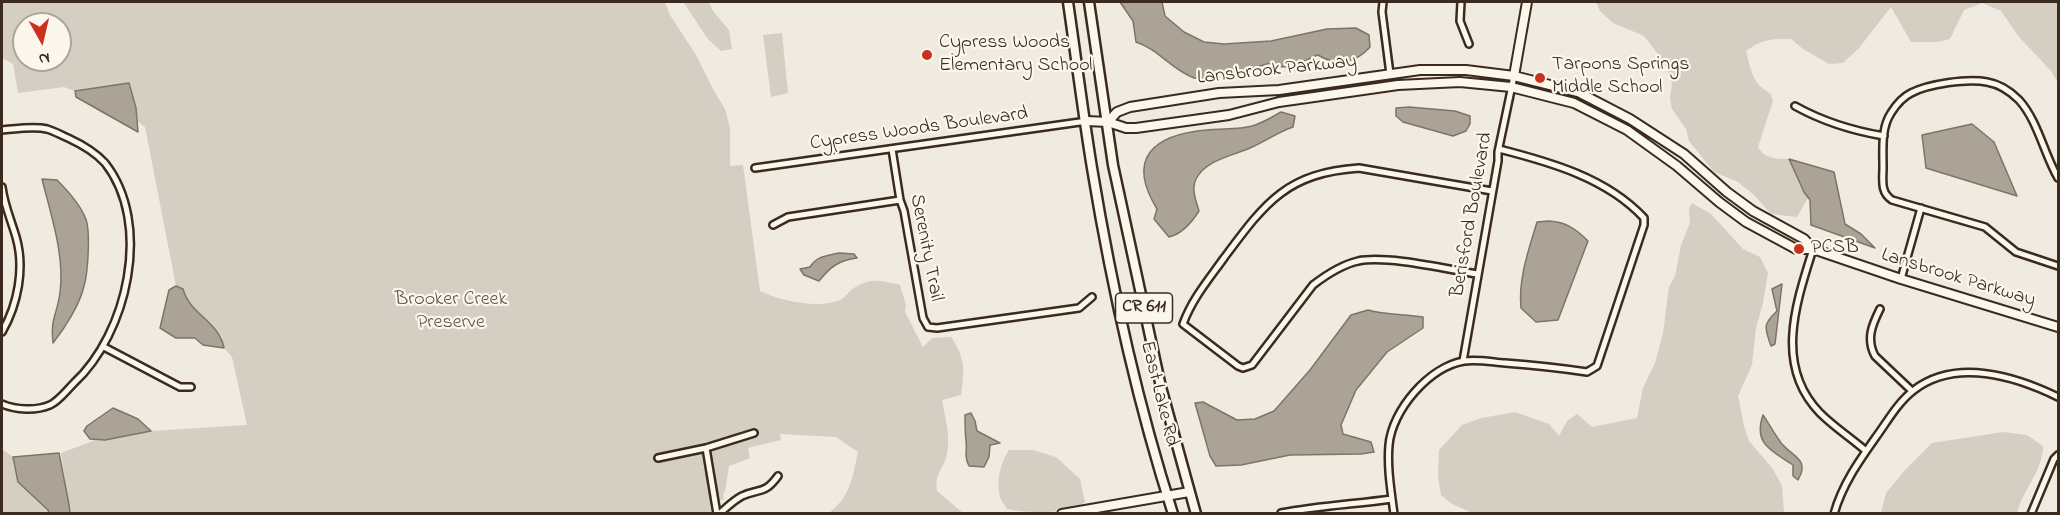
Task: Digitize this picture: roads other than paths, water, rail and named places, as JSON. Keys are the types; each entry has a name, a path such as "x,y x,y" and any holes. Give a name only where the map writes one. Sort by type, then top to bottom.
{"main road":[{"name":"CR 611","path":"1068,2 1087,122"},
{"name":"CR 611","path":"1089,2 1108,122"},
{"name":"East Lake Rd","path":"1087,122 1092,165 1108,254 1138,389 1167,497"},
{"name":"East Lake Rd","path":"1108,122 1113,165 1149,334 1189,492"},
{"name":"CR 611","path":"1189,492 1196,513"},
{"name":"CR 611","path":"1167,497 1173,513"}],"street":[{"path":"1383,2 1390,74"},
{"path":"1461,2 1460,21 1469,44"},
{"path":"1514,76 1527,2"},
{"name":"Lansbrook Parkway","path":"1813,249 1804,239 1753,211 1727,192 1684,154 1630,118 1578,92 1514,76 1451,70 1420,70 1279,90 1219,93 1140,105 1116,112 1108,122 1136,128 1229,115 1279,102 1416,83 1474,82 1511,87 1574,104 1627,130 1677,166 1746,222 1796,249 1813,249 1901,279 2058,327"},
{"name":"Berisford Boulevard","path":"1463,361 1499,149 1514,76"},
{"path":"2058,178 2025,108 2010,92 1998,85 1986,81 1959,81 1922,89 1909,94 1891,112 1887,121 1884,136 1884,192 1892,200 1985,227 2016,252 2058,266"},
{"path":"1795,106 1809,114 1866,133 1884,136"},
{"path":"1087,122 1108,122"},
{"name":"Cypress Woods Boulevard","path":"755,168 1087,122"},
{"path":"2,130 49,129 83,145 103,161 116,178 125,201 130,246 121,309 104,347 81,377 51,405 26,409 2,404"},
{"name":"Serenity Trail","path":"892,149 923,318 928,327 937,328 1079,308 1092,297"},
{"path":"1394,513 1389,444 1395,420 1419,386 1437,372 1463,361 1486,361 1587,372 1597,366 1644,225 1644,218 1616,195 1574,171 1499,149"},
{"path":"1477,274 1379,259 1350,264 1326,275 1312,285 1252,365 1243,368 1183,324 1199,292 1258,212 1289,187 1315,175 1359,168 1492,191"},
{"path":"2,187 20,255 18,291 2,332"},
{"path":"773,225 788,217 900,200"},
{"path":"1901,279 1922,208"},
{"path":"1813,249 1792,325 1794,364 1805,393 1820,412 1866,451"},
{"path":"1880,309 1870,335 1869,343 1872,351 1912,391"},
{"path":"104,347 180,387 191,387"},
{"path":"1834,513 1840,494 1866,451 1912,391 1943,376 1976,372 2014,381 2058,397"},
{"path":"658,458 706,448 754,433"},
{"path":"706,448 718,513 743,495 770,488 778,476"},
{"path":"2031,513 2054,459 2058,455"},
{"path":"1062,513 1189,492"},
{"path":"1281,513 1318,506 1348,505 1392,498"}],"place":[{"name":"Cypress Woods Elementary School","path":"927,55"},
{"name":"Tarpons Springs Middle School","path":"1540,78"},
{"name":"PCSB","path":"1799,249"}],"park label":[{"name":"Brooker Creek Preserve","path":"451,312"}]}
